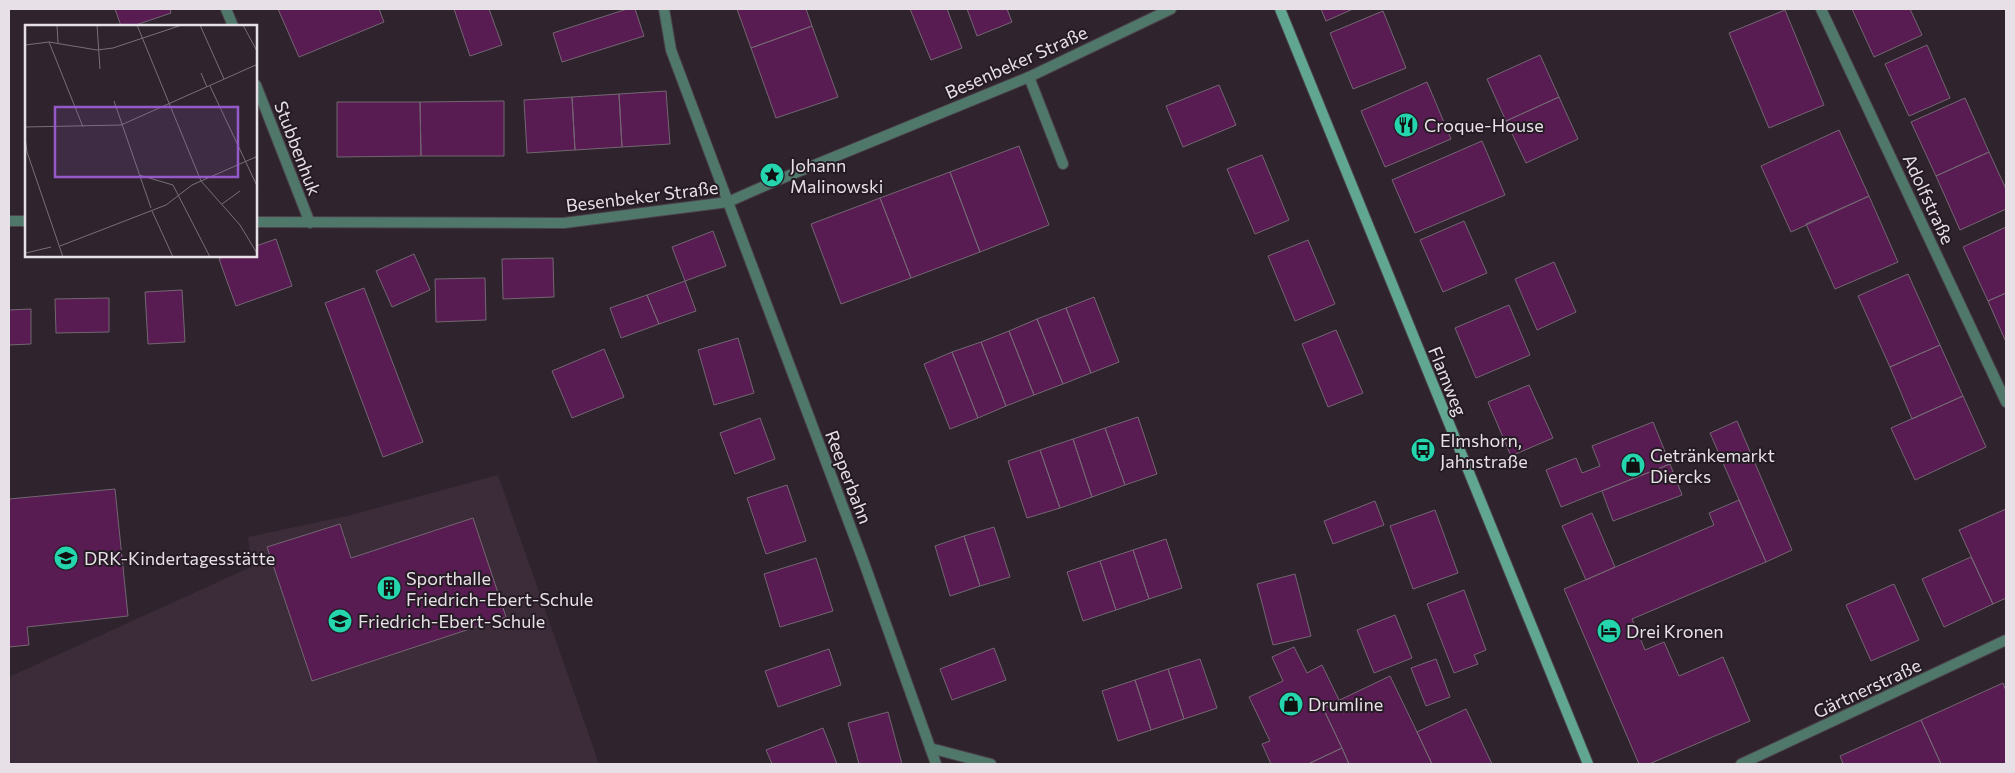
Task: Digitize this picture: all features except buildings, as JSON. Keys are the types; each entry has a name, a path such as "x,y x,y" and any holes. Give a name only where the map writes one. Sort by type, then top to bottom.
{"main road":[{"name":"Flamweg","path":"1280,9 1588,764"}],"street":[{"path":"226,9 233,25"},
{"name":"Reeperbahn","path":"664,9 671,50 859,551 936,764"},
{"name":"Besenbeker Straße","path":"258,222 564,223 728,202 1029,77 1171,9"},
{"name":"Adolfstraße","path":"1821,9 2006,402"},
{"path":"1029,77 1063,164"},
{"name":"Stubbenhuk","path":"258,90 310,223"},
{"path":"9,221 25,221"},
{"name":"Gärtnerstraße","path":"1741,764 2006,640"},
{"path":"930,748 991,764"}],"shaded area":[{"name":"Friedrich-Ebert-Schule","path":"498,475 599,764 9,764 9,677 251,567 248,537 347,516"}],"place":[{"name":"Croque-House","path":"1406,125"},
{"name":"Johann Malinowski","path":"772,175"},
{"name":"Elmshorn, Jahnstraße","path":"1423,450"},
{"name":"Getränkemarkt Diercks","path":"1633,465"},
{"name":"DRK-Kindertagesstätte","path":"66,558"},
{"name":"Sporthalle Friedrich-Ebert-Schule","path":"389,588"},
{"name":"Friedrich-Ebert-Schule","path":"340,621"},
{"name":"Drei Kronen","path":"1609,631"},
{"name":"Drumline","path":"1291,704"}]}
